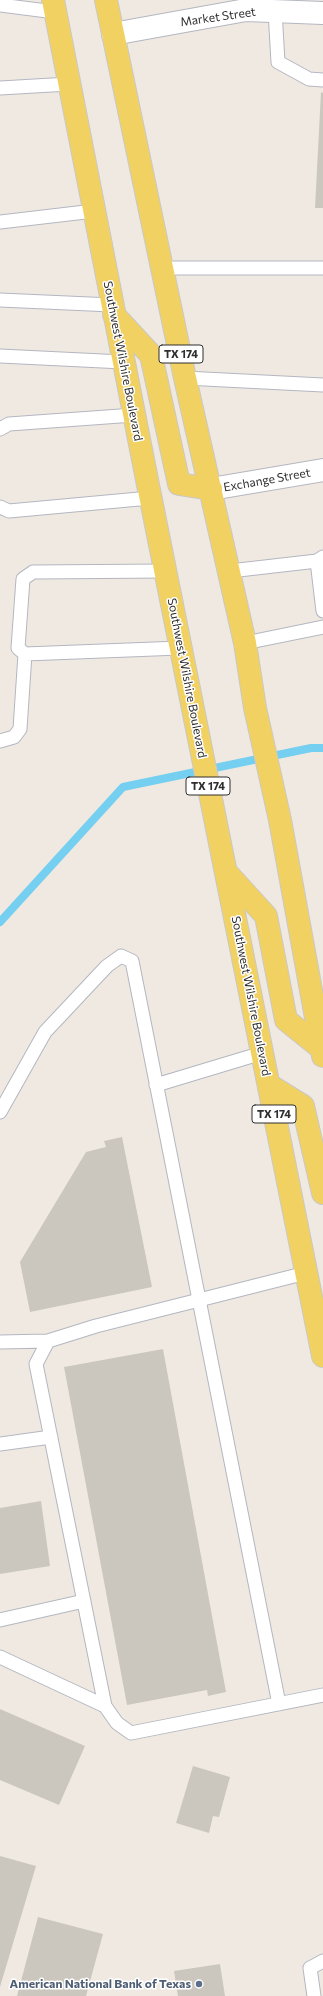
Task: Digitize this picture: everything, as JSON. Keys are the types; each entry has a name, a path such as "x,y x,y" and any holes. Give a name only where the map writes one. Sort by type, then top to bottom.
{"main road":[{"name":"TX 174","path":"106,0 164,268 185,378 230,571 245,643 255,708 280,820 323,1051"},
{"name":"Southwest Wilshire Boulevard","path":"54,6 150,498 323,1356"},
{"path":"113,310 151,355 179,484 211,489"},
{"path":"226,872 266,916 286,1020 323,1051"},
{"path":"269,1085 303,1106 323,1193"}],"street":[{"name":"Market Street","path":"113,34 246,10 323,13"},
{"name":"Exchange Street","path":"211,489 323,470"}],"lane":[{"path":"0,5 54,6"},
{"path":"275,11 278,62 309,79 323,80"},
{"path":"0,88 70,84"},
{"path":"0,222 94,211"},
{"path":"164,268 323,268"},
{"path":"0,300 113,310"},
{"path":"0,356 123,362"},
{"path":"185,378 323,385"},
{"path":"0,429 9,424 134,415"},
{"path":"0,507 9,511 150,498"},
{"path":"230,571 320,559 323,611"},
{"path":"165,571 33,572 23,579 18,648 25,654 180,648"},
{"path":"245,643 323,627"},
{"path":"0,741 14,737 20,729 25,654"},
{"path":"0,1112 45,1032 106,966 121,956 132,961 279,1704"},
{"path":"156,1085 262,1054"},
{"path":"0,1342 48,1341 96,1326 306,1273"},
{"path":"48,1341 36,1364 105,1706 117,1723 131,1732 323,1695"},
{"path":"0,1444 50,1436"},
{"path":"0,1620 84,1601"},
{"path":"0,1657 105,1706"},
{"path":"310,1968 323,1961"},
{"path":"310,1968 323,1971"},
{"path":"310,1968 314,1996"}],"building":[{"path":"321,92 323,93 323,208 315,208"},
{"path":"122,1137 152,1287 30,1312 20,1262 86,1152 106,1147 104,1141"},
{"path":"163,1349 226,1692 208,1696 207,1690 127,1705 64,1367"},
{"path":"41,1501 50,1566 0,1574 0,1508"},
{"path":"0,1709 85,1746 59,1805 0,1780"},
{"path":"193,1766 230,1777 219,1817 213,1816 209,1833 176,1823"},
{"path":"0,1856 36,1866 0,1987"},
{"path":"38,1917 103,1934 86,1996 17,1996"},
{"name":"American National Bank of Texas","path":"220,1964 225,1996 178,1996 174,1971"}],"waterway":[{"path":"0,922 123,787 311,748 323,748"}],"place":[{"name":"American National Bank of Texas","path":"199,1984"}]}
